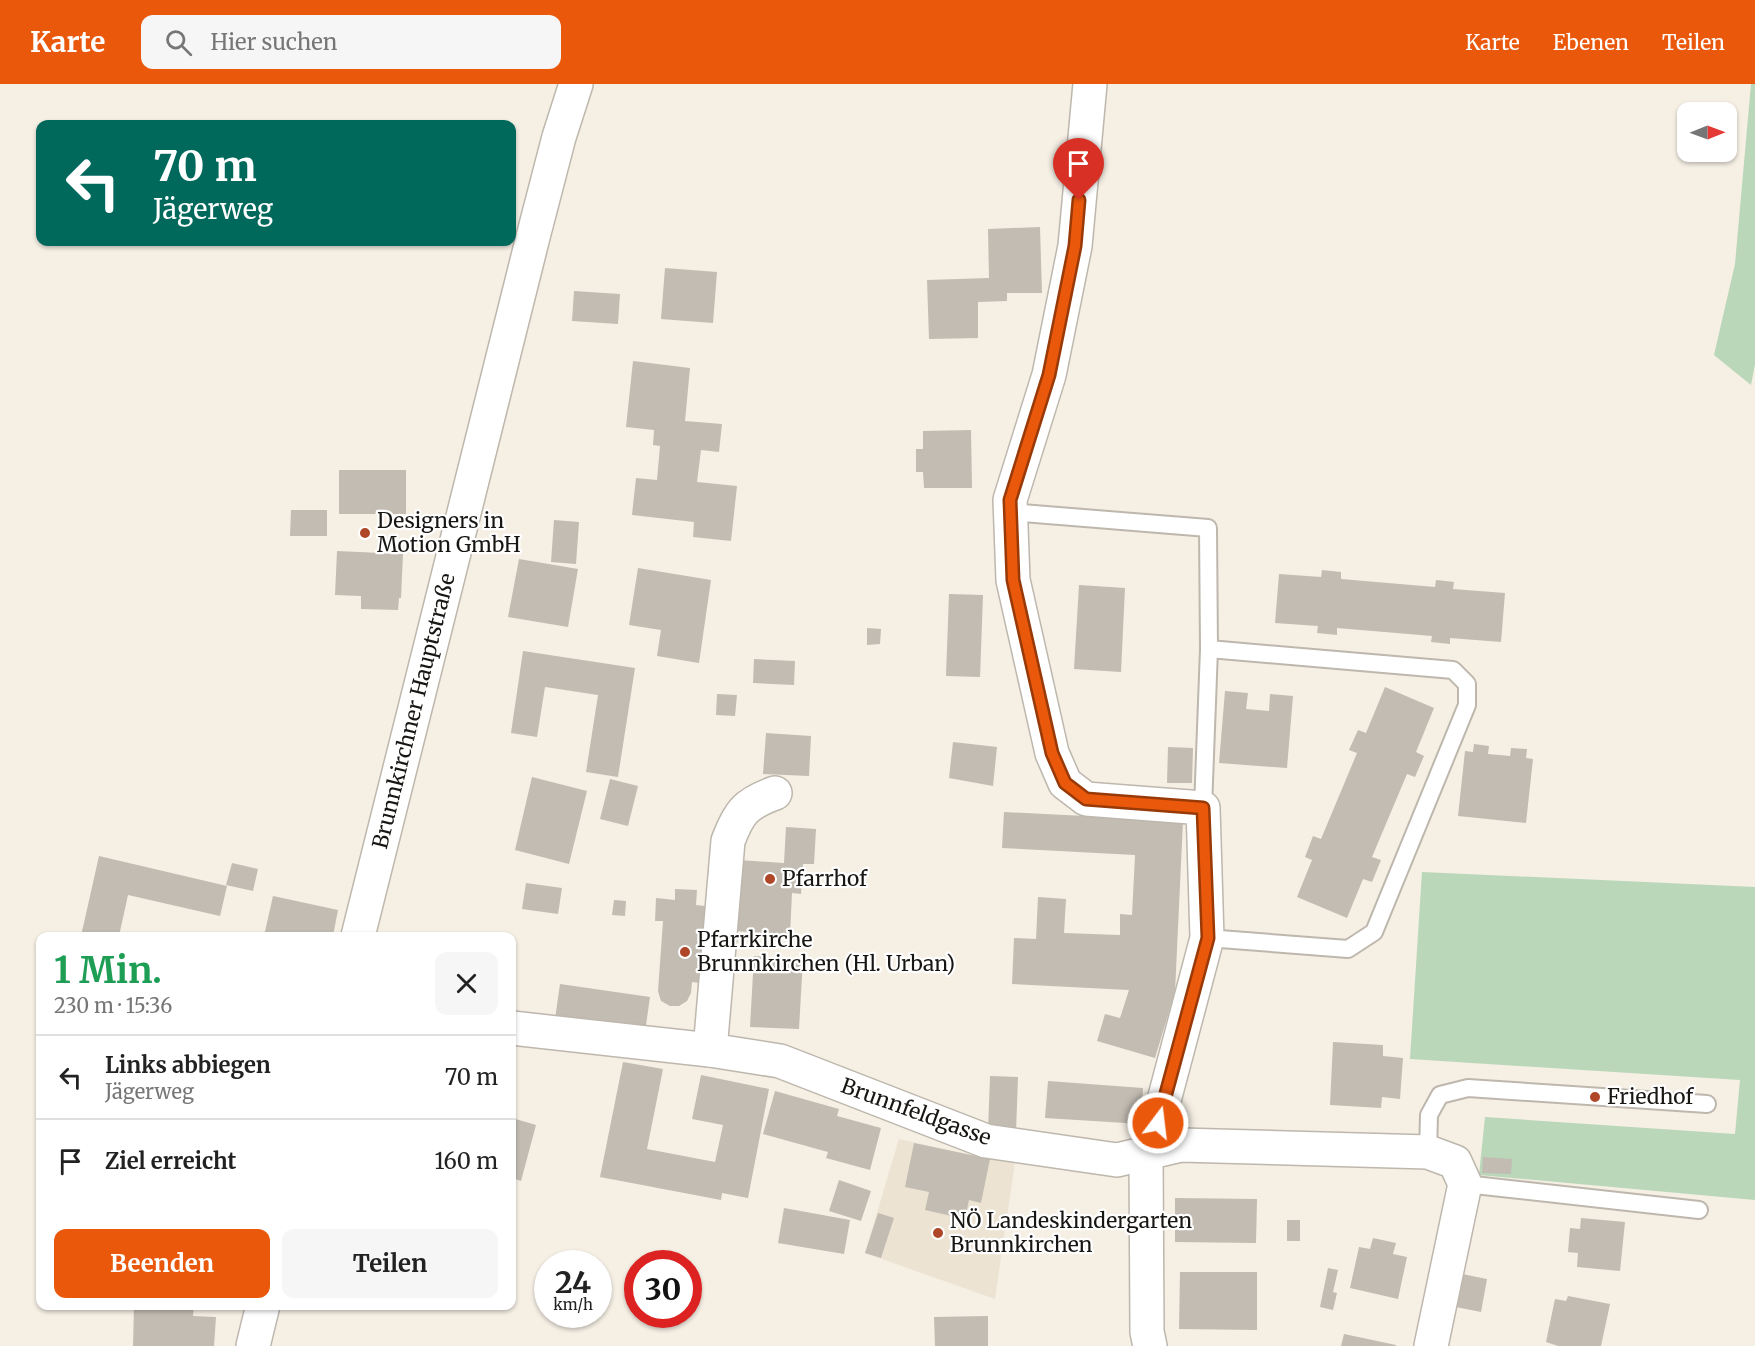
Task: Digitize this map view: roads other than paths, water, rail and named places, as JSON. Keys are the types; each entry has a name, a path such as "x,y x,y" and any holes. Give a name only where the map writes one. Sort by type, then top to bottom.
{"street":[{"name":"Brunnkirchner Hauptstraße","path":"359,932 559,137 576,84"},
{"path":"1090,84 1075,246 1049,375 1010,500 1009,512 1013,580 1052,753 1065,783 1086,799 1203,808 1208,938 1158,1123 1146,1154 1147,1332 1150,1346"},
{"path":"710,1050 728,842 736,820 753,801 774,794"},
{"name":"Brunnfeldgasse","path":"516,1028 710,1050 780,1061 986,1140 1117,1160 1180,1145 1428,1152 1455,1162 1465,1184"},
{"path":"1431,1346 1465,1184"},
{"path":"253,1346 262,1310"}],"lane":[{"path":"1009,512 1208,528 1209,649 1203,808"},
{"path":"1208,938 1348,949 1374,932 1467,705 1467,684 1453,670 1209,649"},
{"path":"1428,1152 1429,1115 1440,1095 1468,1088 1707,1104"},
{"path":"1465,1184 1699,1210"}],"place":[{"name":"Designers in Motion GmbH","path":"365,533"},
{"name":"Pfarrhof","path":"770,879"},
{"name":"Pfarrkirche Brunnkirchen (Hl. Urban)","path":"685,952"},
{"name":"Friedhof","path":"1595,1097"},
{"name":"NÖ Landeskindergarten Brunnkirchen","path":"938,1233"}]}
